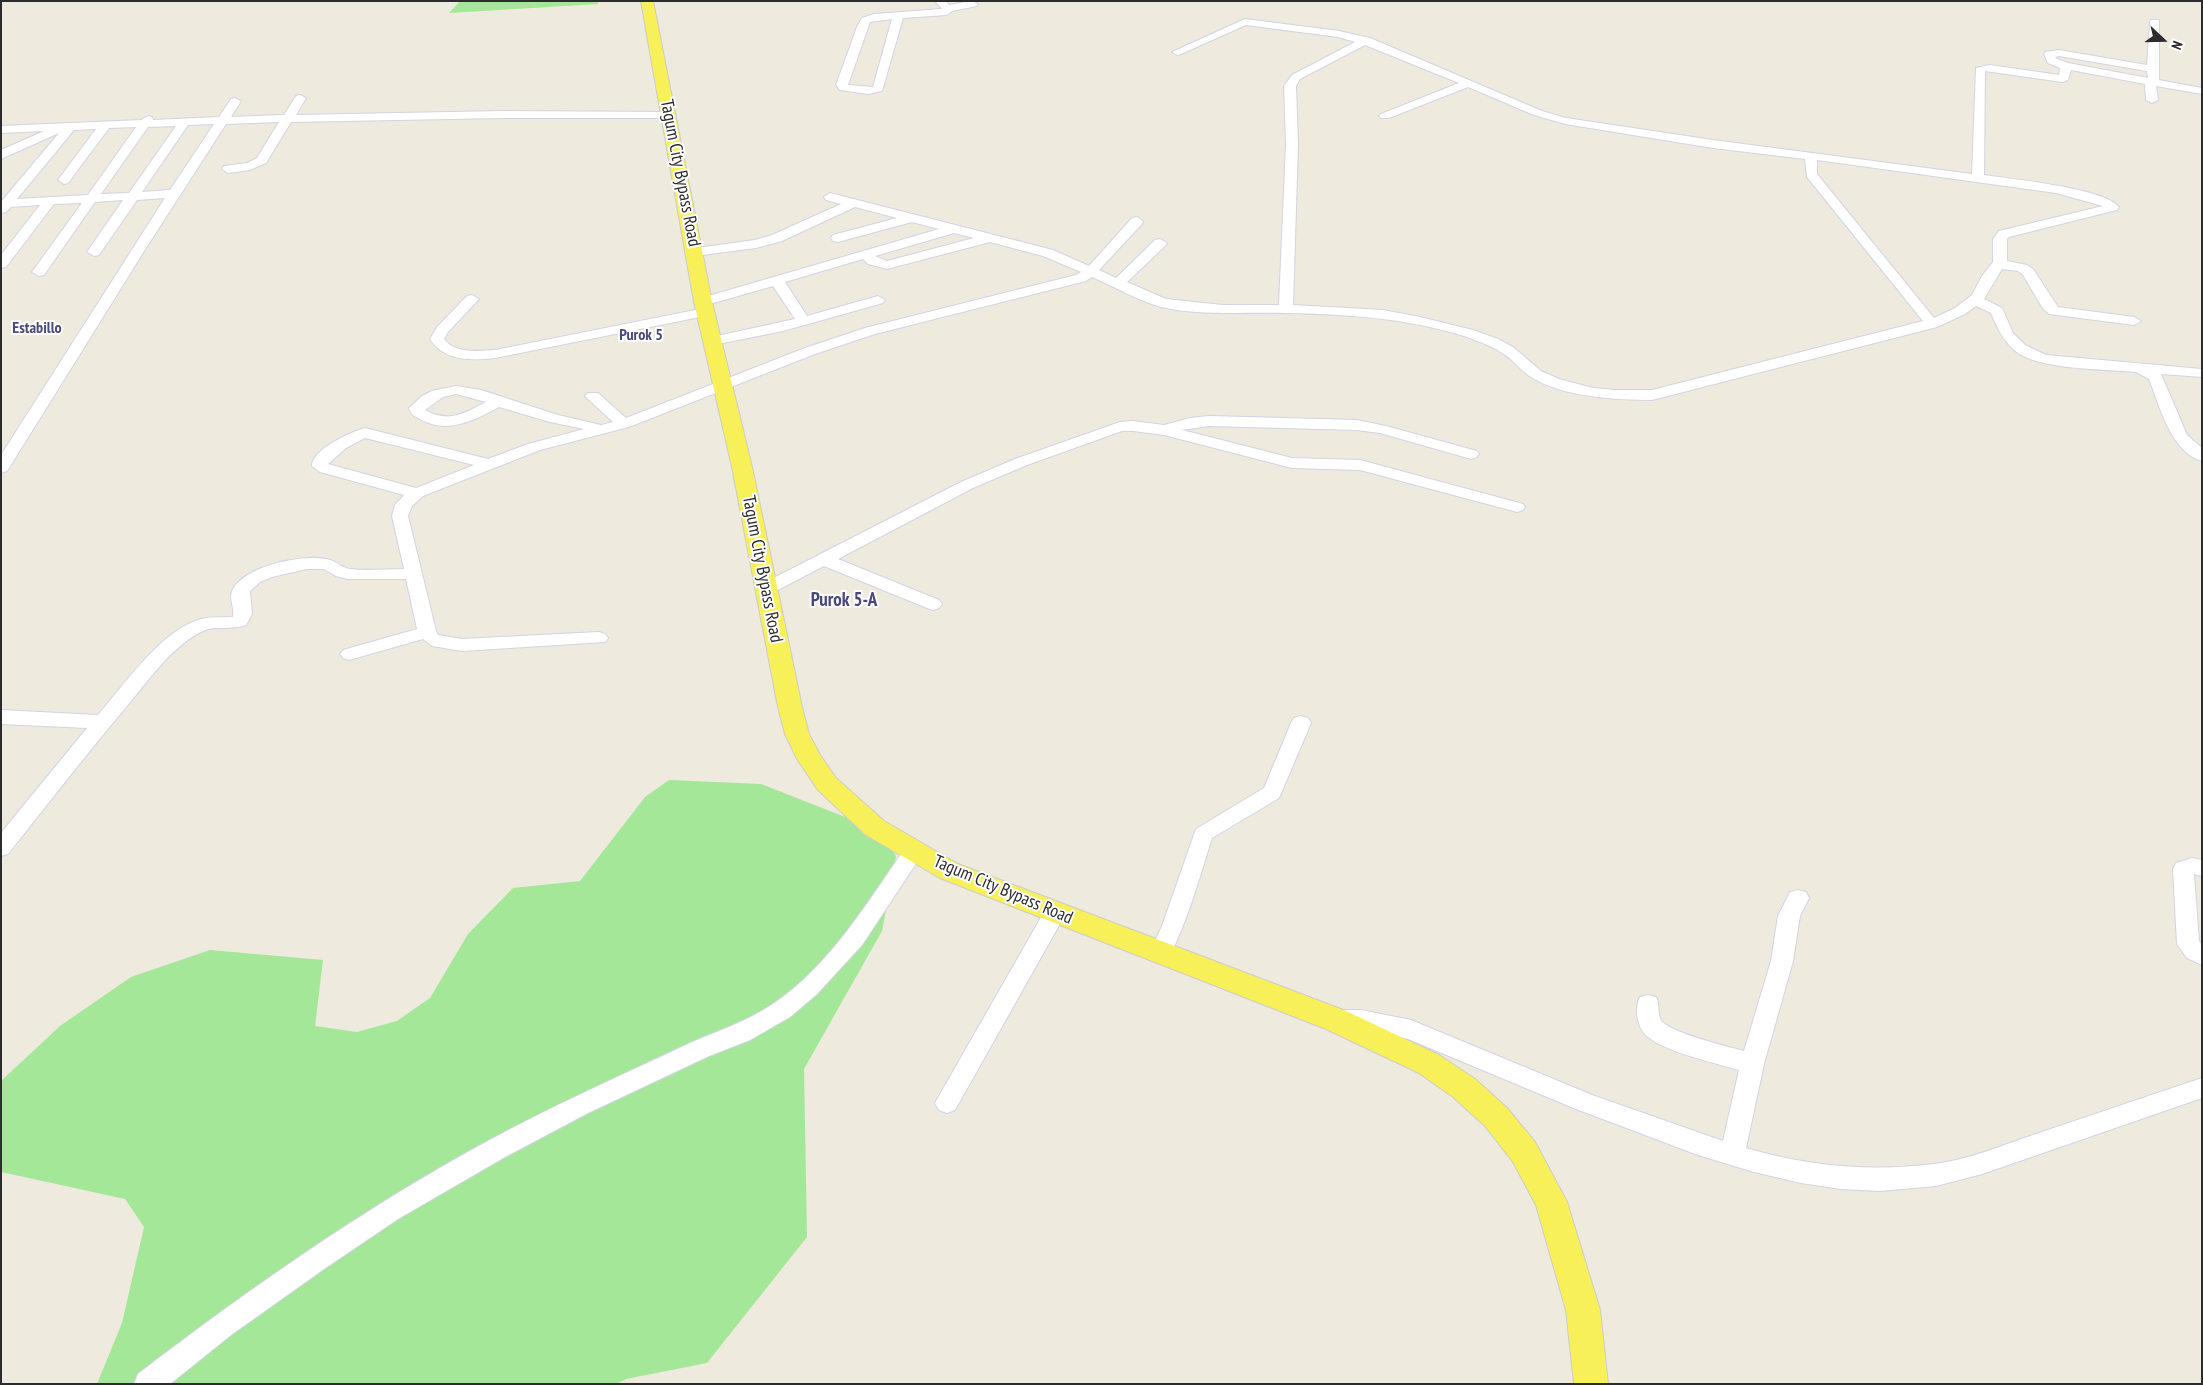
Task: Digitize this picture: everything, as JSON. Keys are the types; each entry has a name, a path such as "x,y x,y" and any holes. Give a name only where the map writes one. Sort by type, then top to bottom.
{"main road":[{"name":"Tagum City Bypass Road","path":"647,1 704,307 742,467 790,707 798,734 809,758 827,784 875,828 949,871 1055,913 1161,951 1336,1020 1387,1042 1429,1064 1464,1088 1496,1117 1524,1152 1552,1202 1583,1310 1591,1384"}],"street":[{"path":"904,1 916,15"},
{"path":"898,16 878,89 868,91 844,88 842,85 866,20 874,17 945,13 943,5 973,4"},
{"path":"830,197 851,204 1048,253 1119,282 1152,300 1172,304 1223,308 1383,314 1420,321 1468,333 1492,342 1508,350 1536,374 1554,382 1592,392 1634,396 1652,395 1756,370 1852,343 1932,324 1960,311 1975,300 1989,276 1999,264 2000,239 2004,234 2113,207 2104,201 2063,190 1713,144 1565,122 1538,113 1366,40 1339,34 1245,22 1177,52"},
{"path":"2152,100 2155,22"},
{"path":"1286,309 1292,144 1290,86 1296,77 1366,40"},
{"path":"2152,69 2058,53 2050,54 2049,58 2066,66 2202,91"},
{"path":"1978,178 1980,70 1990,68 2062,79 2064,78 2066,66"},
{"path":"1385,116 1469,83"},
{"path":"228,169 250,166 262,160 300,98"},
{"path":"2,464 235,101"},
{"path":"39,272 143,125 154,113"},
{"path":"1,130 566,113 669,115"},
{"path":"94,252 183,124"},
{"path":"64,180 104,126"},
{"path":"1,155 66,128"},
{"path":"4,207 66,128"},
{"path":"1,138 33,129"},
{"path":"1810,156 1811,174 1932,324"},
{"path":"4,207 91,198 174,194"},
{"path":"1,264 48,202"},
{"path":"695,252 756,244 777,238 851,204"},
{"path":"838,238 912,218"},
{"path":"599,638 462,645 438,642 432,639 427,632 400,516 401,508 406,500 417,493 534,447 624,424 810,351 870,331 1076,280 1091,271 1137,221"},
{"path":"472,299 442,330 437,339 439,345 447,350 472,355 489,354 704,307 777,281 952,229"},
{"path":"866,255 879,264 887,264 990,238"},
{"path":"1119,282 1160,243"},
{"path":"1999,264 2022,268 2028,272 2049,307 2054,311 2134,322"},
{"path":"777,281 803,322"},
{"path":"713,341 803,322 878,300"},
{"path":"1975,300 1997,311 2007,334 2020,348 2043,359 2202,373"},
{"path":"2134,366 2154,376 2180,437 2202,456"},
{"path":"593,396 624,424"},
{"path":"498,402 581,426 604,428"},
{"path":"1164,430 1190,422 1209,421 1357,425 1381,428 1471,454"},
{"path":"766,589 968,485 1021,462 1120,427 1134,426 1164,430 1292,463 1360,465 1517,507"},
{"path":"417,493 326,469 320,466 320,462 348,440 365,433 488,464"},
{"path":"825,560 933,604"},
{"path":"1,848 102,722 156,660 185,634 198,626 208,622 231,624 240,621 243,616 240,592 253,579 288,566 311,563 325,563 343,574 415,574"},
{"path":"349,654 427,632"},
{"path":"1,717 102,722"},
{"path":"1161,951 1173,926 1203,834 1272,793 1301,723"},
{"path":"148,1384 222,1326 315,1260 389,1211 496,1149 647,1074 701,1049 742,1033 782,1010 809,988 854,939 915,850"},
{"path":"2202,868 2192,866 2184,867 2183,869 2188,944 2195,952 2202,956"},
{"path":"1732,1154 1752,1064 1782,960 1788,916 1798,898"},
{"path":"947,1103 1055,913"},
{"path":"1648,1004 1648,1017 1656,1030 1691,1044 1752,1064"},
{"path":"1336,1020 1361,1019 1411,1030 1584,1102 1732,1154 1802,1172 1841,1178 1880,1180 1936,1175 1982,1164 2202,1088"}],"green space":[{"path":"460,1 598,1 598,4 449,13"},
{"path":"669,780 761,784 881,831 896,856 882,931 804,1069 807,1237 707,1363 626,1379 616,1384 97,1384 122,1323 144,1227 125,1199 1,1172 1,1081 60,1026 131,977 210,950 323,960 315,1026 357,1032 397,1021 430,998 468,934 513,888 580,881 645,797"}],"district":[{"name":"Estabillo","path":"37,328"},
{"name":"Purok 5","path":"641,335"},
{"name":"Purok 5-A","path":"844,601"}]}
